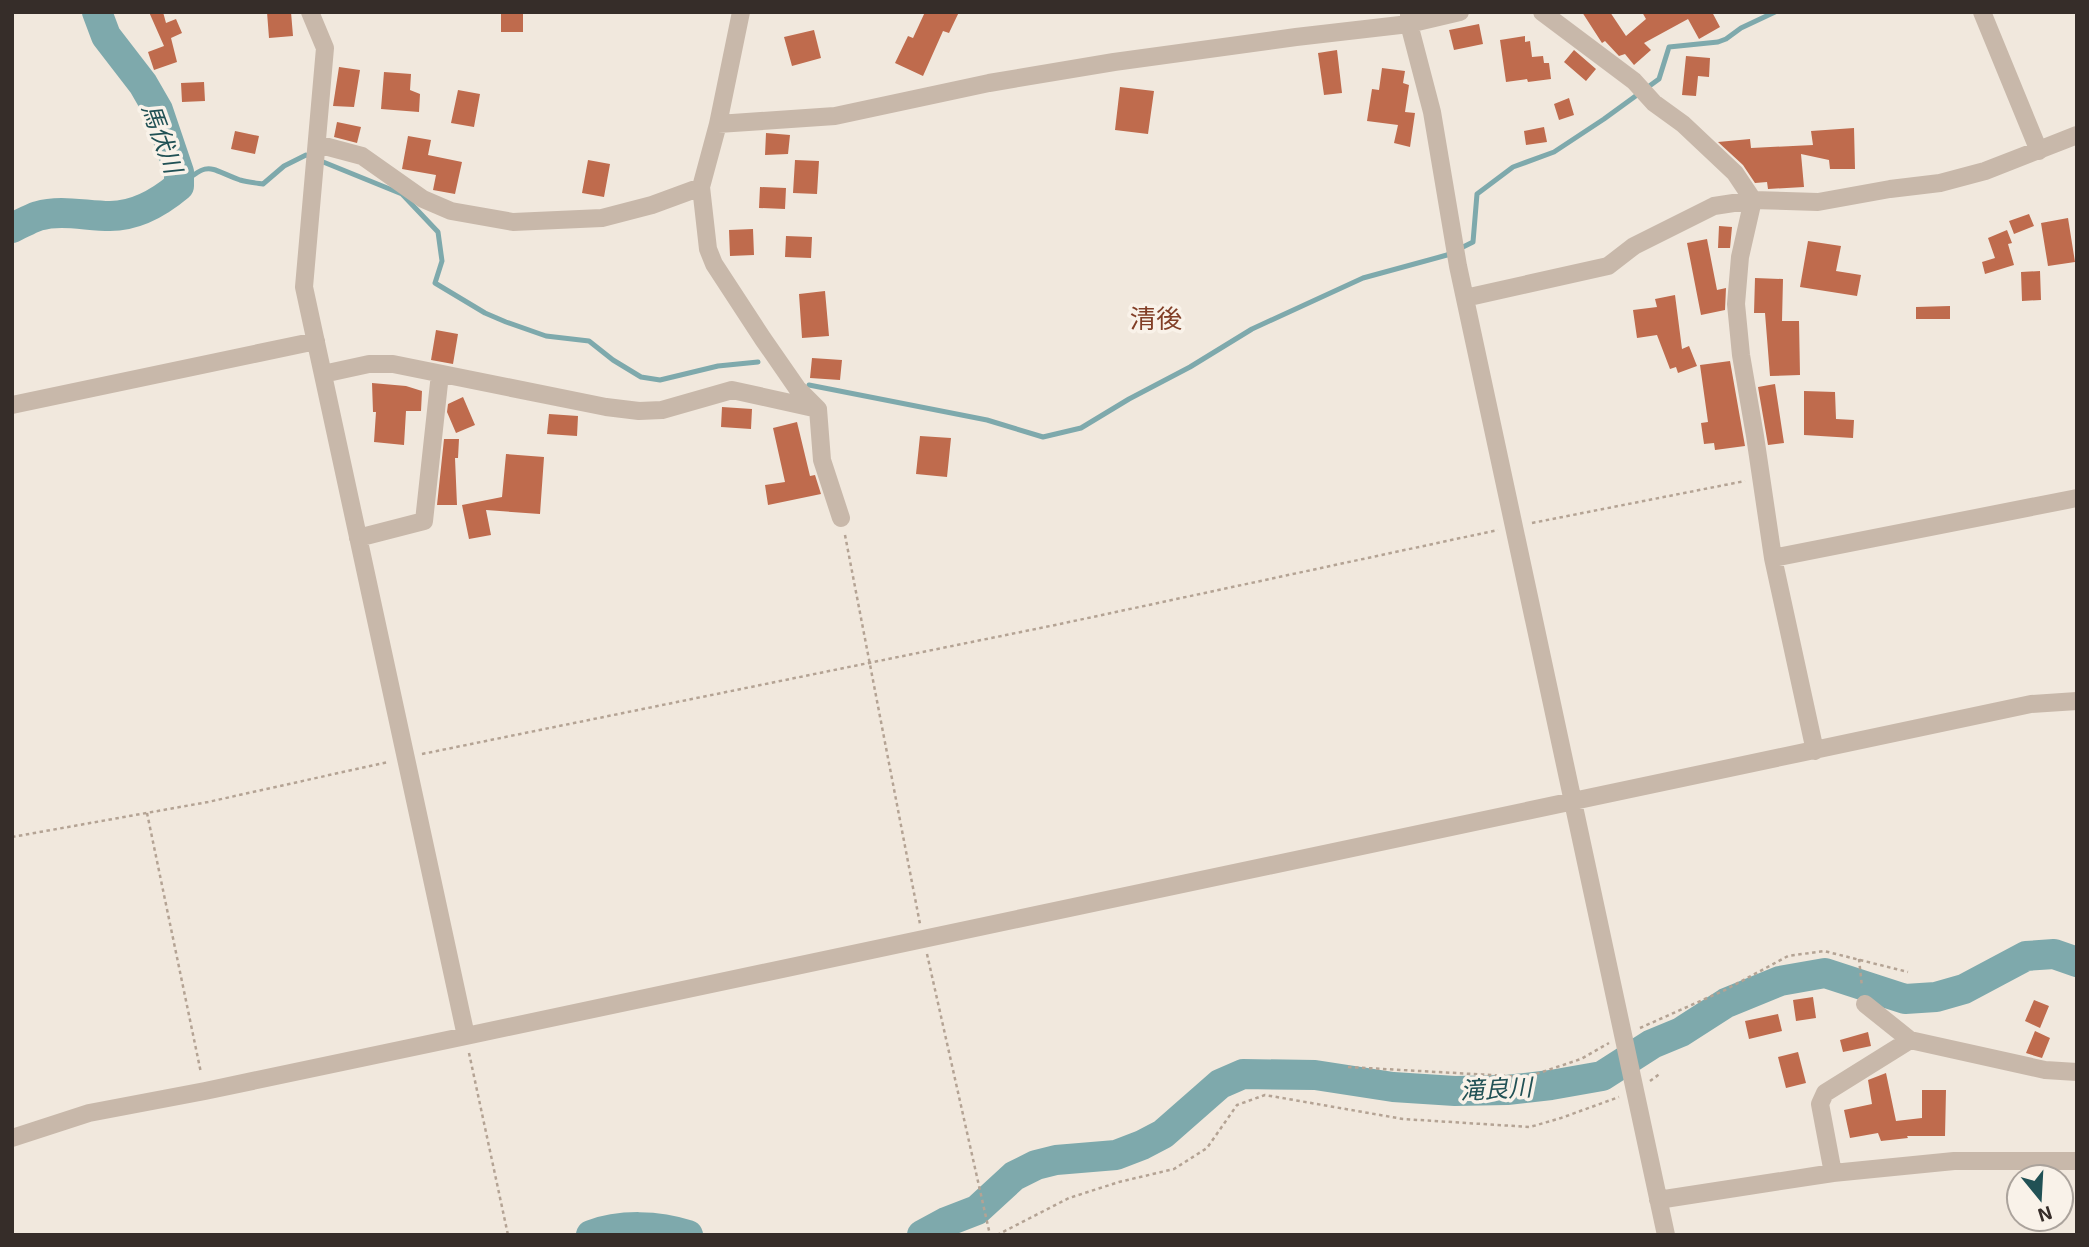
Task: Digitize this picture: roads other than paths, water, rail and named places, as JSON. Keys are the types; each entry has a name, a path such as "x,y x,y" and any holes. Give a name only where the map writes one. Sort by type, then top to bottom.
{"street":[{"path":"310,12 325,48 304,287 466,1036"},
{"path":"741,12 718,124 701,187 708,249 714,264 763,339 797,388 818,409 822,460 842,518"},
{"path":"718,124 835,116 989,83 1114,62 1460,12"},
{"path":"1542,12 1634,81 1654,103 1683,124 1735,173 1753,200 1740,257 1736,304 1741,355 1773,558 1815,751"},
{"path":"1982,12 2039,151"},
{"path":"1409,18 1432,112 1458,266 1665,1235"},
{"path":"1465,298 1608,266 1633,246 1714,206 1753,200 1818,202 1940,183 2039,151 2077,135"},
{"path":"317,144 362,156 422,199 451,211 513,222 602,218 652,205 701,187"},
{"path":"12,405 316,341"},
{"path":"323,374 369,364 393,364 606,408 662,410 732,390 818,409"},
{"path":"359,538 424,521 440,374"},
{"path":"1773,558 2077,498"},
{"path":"12,1138 89,1113 466,1036 1998,710 2077,701"},
{"path":"1865,1004 1910,1040 2045,1070 2077,1072"},
{"path":"1833,1173 1820,1104 1825,1093 1910,1040"},
{"path":"1658,1200 1833,1173 1954,1161 2077,1161"}],"waterway":[{"name":"馬伏川","path":"12,228 47,214 129,214 156,203 179,186 179,172 158,110 143,84 106,36 97,12"},
{"path":"809,385 987,420 1043,437 1081,428 1252,329 1363,278 1447,255 1473,242 1477,194 1513,167 1554,152 1659,79 1669,47 1718,42 1775,12"},
{"path":"179,186 197,172 209,169 240,180 263,184 284,166 306,155 402,194 438,232 442,261 435,283 485,313 546,336 589,341 641,377 660,380 718,366 758,362"},
{"name":"滝良川","path":"922,1235 977,1210 1014,1176 1036,1165 1056,1160 1116,1155 1142,1145 1163,1134 1220,1084 1243,1074 1315,1075 1393,1087 1455,1091 1507,1090 1551,1085 1602,1076 1652,1044 1681,1032 1726,1003 1780,981 1825,973 1905,999 1936,997 1964,989 2026,956 2054,954 2077,962"},
{"name":"滝良川","path":"591,1235 602,1231 639,1227 688,1235"}],"district":[{"name":"清後","path":"1156,317"}]}
